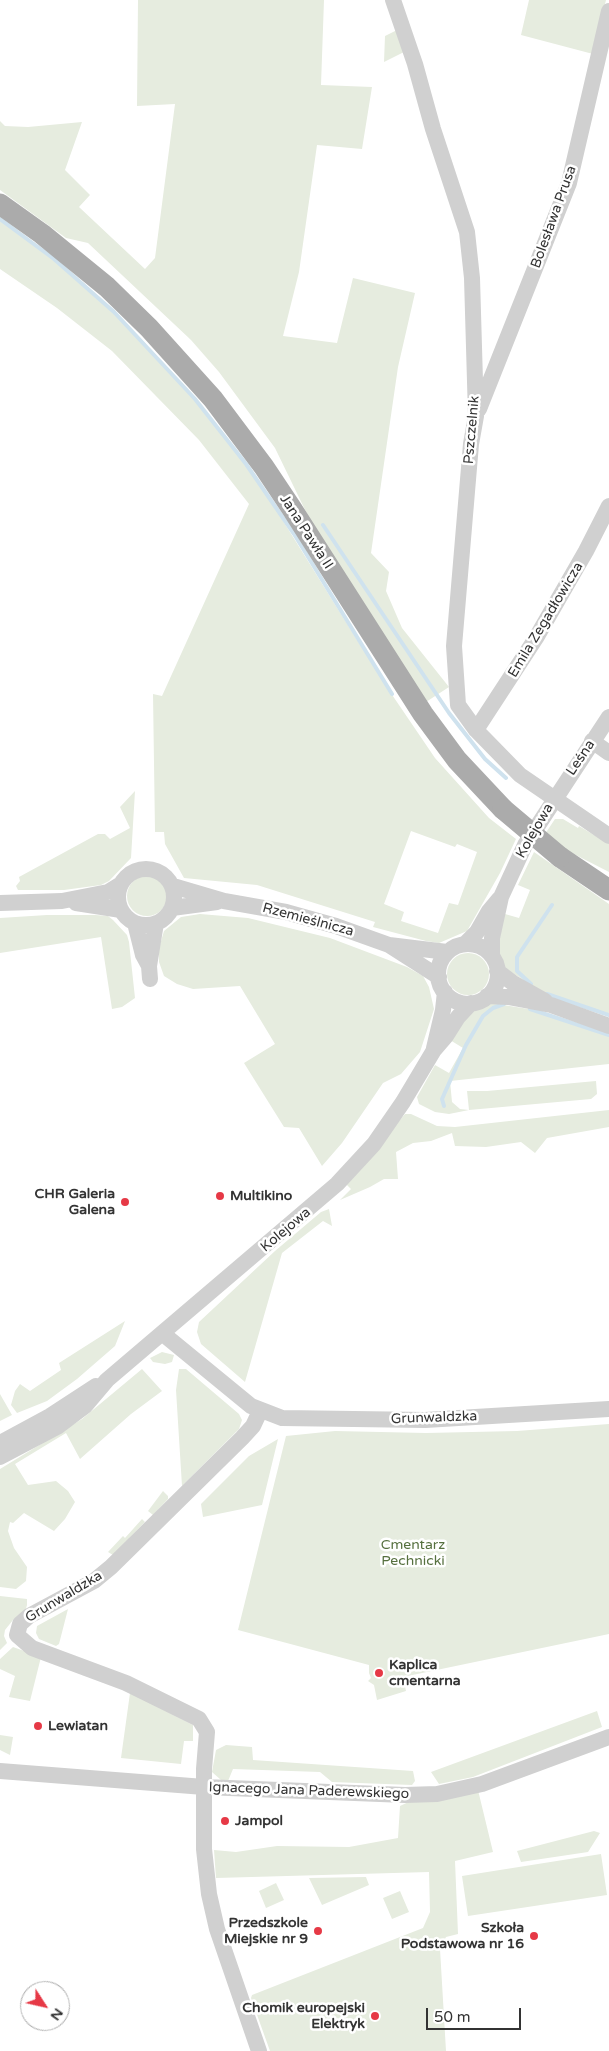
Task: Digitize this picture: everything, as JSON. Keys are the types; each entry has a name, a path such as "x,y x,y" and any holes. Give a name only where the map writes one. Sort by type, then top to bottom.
{"main road":[{"name":"Jana Pawła II","path":"0,204 42,234 107,287 155,334 213,399 292,509 423,714 457,760 503,809 560,857 600,880 609,890"}],"street":[{"name":"Pszczelnik","path":"393,0 415,64 467,232 472,278 476,416 471,444 454,646 458,704 476,730 520,776 554,798"},
{"name":"Bolesława Prusa","path":"476,416 569,183 609,11"},
{"name":"Emila Zegadłowicza","path":"476,730 536,638 586,551 609,506"},
{"name":"Leśna","path":"554,798 609,717"},
{"path":"592,741 609,753"},
{"name":"Kolejowa","path":"494,963 492,938 501,897 526,845 554,798 609,836"},
{"path":"0,903 62,901 108,892 121,884 127,876 136,870 146,868 156,870 166,877 173,886 175,897 172,908 165,918 156,923 148,925 135,923"},
{"path":"121,884 118,897 121,910 135,923 143,955 150,972 156,923"},
{"name":"Rzemieślnicza","path":"173,886 224,901 286,912 336,926 389,945 447,952"},
{"name":"Kolejowa","path":"465,944 477,932 489,911 501,897"},
{"path":"62,901 121,910"},
{"name":"Rzemieślnicza","path":"172,908 224,901"},
{"path":"551,1005 513,983 484,949 465,944 447,952 441,960 442,984 456,1001 471,1003 488,996 508,997 551,1005 609,1026"},
{"name":"Rzemieślnicza","path":"389,945 442,984"},
{"path":"488,996 496,984 494,963"},
{"name":"Kolejowa","path":"434,1050 443,1010 442,984"},
{"name":"Kolejowa","path":"0,1454 57,1427 85,1406 107,1380 337,1184 374,1144 403,1102 434,1050 458,1017 471,1003"},
{"name":"Grunwaldzka","path":"162,1333 229,1389 260,1411 292,1420 407,1420 609,1409"},
{"name":"Grunwaldzka","path":"204,1787 207,1732 198,1719 126,1683 32,1648 17,1635 20,1624 29,1616 94,1580 111,1568 242,1438 253,1426 260,1411"},
{"name":"Ignacego Jana Paderewskiego","path":"0,1771 204,1787 405,1795 446,1793 482,1784 609,1737"},
{"path":"204,1787 204,1850 209,1894 217,1928 259,2051"}],"green space":[{"path":"138,0 324,0 321,85 372,87 362,149 317,145 299,272 283,336 337,343 353,278 415,293 398,367 371,553 389,572 386,591 402,628 449,687 426,702 309,518 275,448 219,372 191,340 88,243 66,238 0,190 0,121 5,126 28,127 82,122 65,170 90,195 79,207 145,269 155,258 175,104 137,106"},
{"path":"529,0 606,0 593,54 521,35"},
{"path":"399,29 404,52 384,62 385,36"},
{"path":"0,217 84,283 141,339 247,463 382,680 435,758 489,818 516,839 500,873 467,931 439,943 426,941 373,927 375,922 257,885 184,878 165,844 164,832 155,832 153,694 162,696 249,504 199,440 112,351 57,308 0,269","holes":["411,831 455,847 457,844 477,852 458,905 449,903 438,933 401,921 404,912 384,904"]},
{"path":"135,791 131,858 109,881 101,885 64,890 18,890 16,886 20,881 19,877 98,834 105,834 110,839 130,828 120,807"},
{"path":"555,819 563,819 578,828 579,826 609,844 609,872 570,852 545,834"},
{"path":"534,852 609,904 609,1015 542,992 505,968 497,949 505,914 519,918 530,890 518,885"},
{"path":"151,876 158,879 164,885 167,896 166,904 158,913 151,916 143,916 136,913 128,904 127,892 130,885 139,877"},
{"path":"200,914 248,918 330,938 407,967 423,976 429,987 434,1009 420,1052 401,1074 383,1083 342,1143 322,1166 299,1128 284,1127 244,1063 275,1044 240,986 193,989 177,984 164,976 159,962 159,948 164,931 181,917"},
{"path":"47,915 95,915 108,916 113,920 127,935 129,942 135,998 122,1007 112,1009 101,937 0,953 0,918"},
{"path":"468,953 483,959 489,974 483,989 468,995 453,989 447,974 453,959"},
{"path":"491,1003 535,1010 609,1035 609,1064 450,1081 452,1102 460,1109 469,1110 449,1114 435,1112 419,1104 417,1097 435,1065 449,1073 463,1048 450,1040 472,1008"},
{"path":"596,1081 597,1094 591,1099 469,1110 467,1091 487,1091"},
{"path":"609,1110 609,1127 547,1138 535,1153 521,1142 486,1147 455,1146 452,1133 431,1141 413,1143 396,1152 398,1179 384,1179 340,1200 351,1189 346,1184 405,1114 411,1114 437,1126 455,1127"},
{"path":"329,1209 332,1226 323,1221 282,1253 245,1382 201,1344 197,1332 199,1322 275,1251 321,1212"},
{"path":"125,1321 115,1346 77,1379 47,1401 17,1413 11,1405 15,1391 20,1384 30,1391 61,1370 59,1363"},
{"path":"162,1352 174,1355 172,1362 165,1364 153,1362 150,1358"},
{"path":"142,1369 162,1391 131,1414 80,1459 66,1433 15,1464 28,1485 56,1481 68,1491 75,1502 65,1519 54,1531 24,1513 13,1523 10,1522 8,1531 14,1548 27,1567 26,1581 16,1589 0,1587 0,1469 82,1419"},
{"path":"179,1369 186,1369 239,1414 242,1420 239,1429 182,1486 176,1390"},
{"path":"0,1394 12,1415 0,1421"},
{"name":"Cmentarz Pechnicki","path":"609,1424 609,1634 403,1677 406,1691 377,1700 374,1685 368,1681 371,1678 369,1665 238,1630 286,1436 335,1431 426,1433 517,1431"},
{"path":"278,1439 262,1505 203,1517 201,1504 249,1456"},
{"path":"163,1491 168,1496 168,1499 153,1515 148,1511"},
{"path":"142,1519 145,1522 113,1555 108,1552 123,1536 125,1538"},
{"path":"0,1596 27,1599 27,1605 25,1612 13,1620 5,1630 4,1636 7,1643 0,1650"},
{"path":"68,1609 59,1644 56,1646 39,1639 36,1633 37,1626"},
{"path":"13,1647 41,1657 30,1701 9,1697 15,1676 0,1669 0,1659"},
{"path":"130,1693 193,1725 193,1741 184,1741 181,1764 121,1758"},
{"path":"597,1711 602,1727 473,1777 439,1784 431,1772"},
{"path":"0,1735 13,1737 10,1755 0,1750"},
{"path":"226,1745 252,1747 253,1760 413,1771 415,1781 412,1785 332,1782 320,1772 233,1769 228,1781 221,1780 212,1772 216,1750"},
{"path":"477,1786 493,1852 455,1861 458,1934 446,1937 440,1949 446,2051 270,2051 251,1998 252,1995 423,1928 430,1912 429,1872 216,1878 214,1850 236,1852 277,1846 349,1847 398,1838 400,1806 415,1799"},
{"path":"594,1831 600,1833 588,1852 521,1862 517,1851"},
{"path":"601,1854 607,1895 468,1916 462,1876"},
{"path":"366,1877 369,1885 322,1905 309,1878"},
{"path":"276,1883 284,1900 266,1908 259,1891"},
{"path":"400,1891 409,1912 392,1919 383,1898"}],"waterway":[{"path":"0,219 54,259 114,312 195,399 246,464 294,534 392,694"},
{"path":"323,525 449,713 485,759 506,778"},
{"path":"531,984 517,971 517,957 552,905"},
{"path":"547,994 609,1015"},
{"path":"444,1106 442,1099 466,1045 483,1016 493,1008 504,1004"},
{"path":"530,1009 609,1035"}],"place":[{"name":"Multikino","path":"220,1196"},
{"name":"CHR Galeria Galena","path":"125,1202"},
{"name":"Kaplica cmentarna","path":"379,1673"},
{"name":"Lewiatan","path":"38,1726"},
{"name":"Jampol","path":"225,1821"},
{"name":"Przedszkole Miejskie nr 9","path":"318,1931"},
{"name":"Szkoła Podstawowa nr 16","path":"534,1936"},
{"name":"Chomik europejski Elektryk","path":"375,2016"}]}
